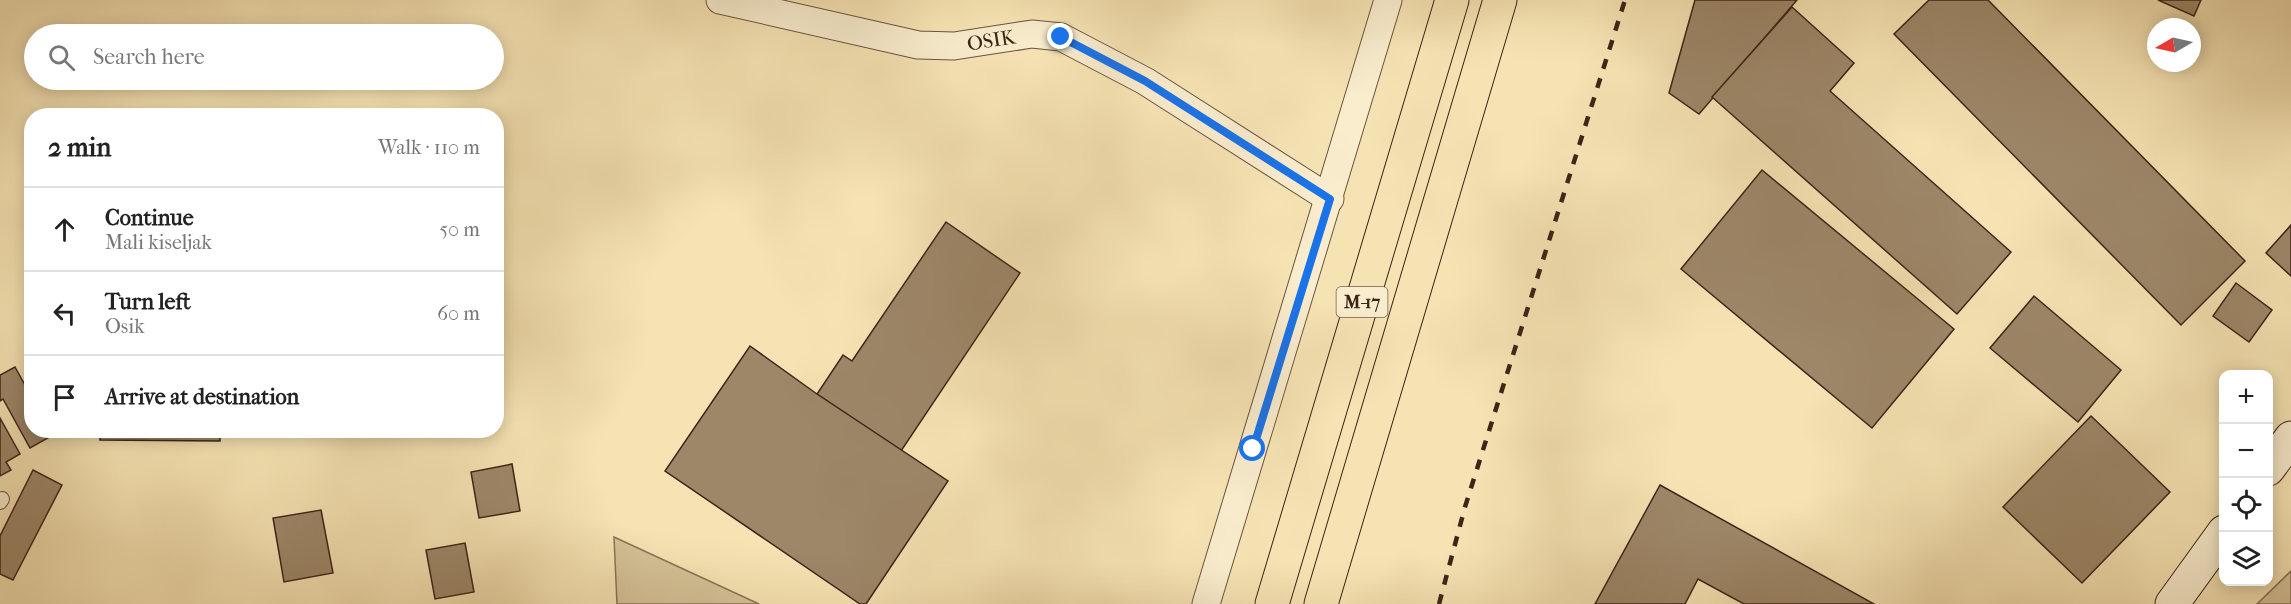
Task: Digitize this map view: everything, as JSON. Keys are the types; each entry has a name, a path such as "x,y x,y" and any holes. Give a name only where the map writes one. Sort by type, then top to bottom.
{"highway":[{"name":"M-17","path":"1272,604 1452,0"},
{"name":"M-17","path":"1321,604 1500,0"}],"main road":[{"path":"2273,462 2291,438"},
{"path":"2172,604 2219,538"}],"street":[{"name":"OSIK","path":"720,0 918,45 954,46 1032,34 1061,37 1145,81 1330,199"},
{"path":"1206,604 1330,199 1388,0"}],"shaded area":[{"path":"614,537 759,604 617,604"},
{"path":"2291,571 2291,604 2257,604"}],"building":[{"path":"1695,0 1797,0 1699,114 1669,93"},
{"path":"1929,0 1988,0 2245,261 2181,325 1894,34"},
{"path":"2158,0 2201,0 2194,16"},
{"path":"1792,7 1854,63 1830,91 2011,252 1957,314 1712,97"},
{"path":"1762,170 1954,329 1872,428 1681,269"},
{"path":"946,222 1020,273 901,451 817,394 843,355 852,361"},
{"path":"2291,225 2291,276 2266,253"},
{"path":"2236,283 2272,310 2249,342 2213,316"},
{"path":"2034,296 2121,370 2078,422 1990,348"},
{"path":"750,346 817,394 948,481 866,604 860,604 665,471"},
{"path":"15,367 24,383 24,437 3,399 0,401 0,375"},
{"path":"2091,416 2170,492 2082,583 2003,507"},
{"path":"0,418 20,454 6,462 11,470 0,476"},
{"path":"24,438 48,438 30,448"},
{"path":"100,438 220,438 220,441 100,440"},
{"path":"512,464 520,511 479,518 471,472"},
{"path":"33,470 62,485 13,580 0,574 0,536"},
{"path":"1660,485 1874,604 1744,604 1698,579 1685,604 1595,604"},
{"path":"321,510 333,573 284,582 273,518"},
{"path":"465,543 474,592 435,599 426,550"}],"railway":[{"path":"1439,604 1465,507 1625,0"}],"route":[{"path":"1061,37 1145,81 1330,199 1253,449"}]}
